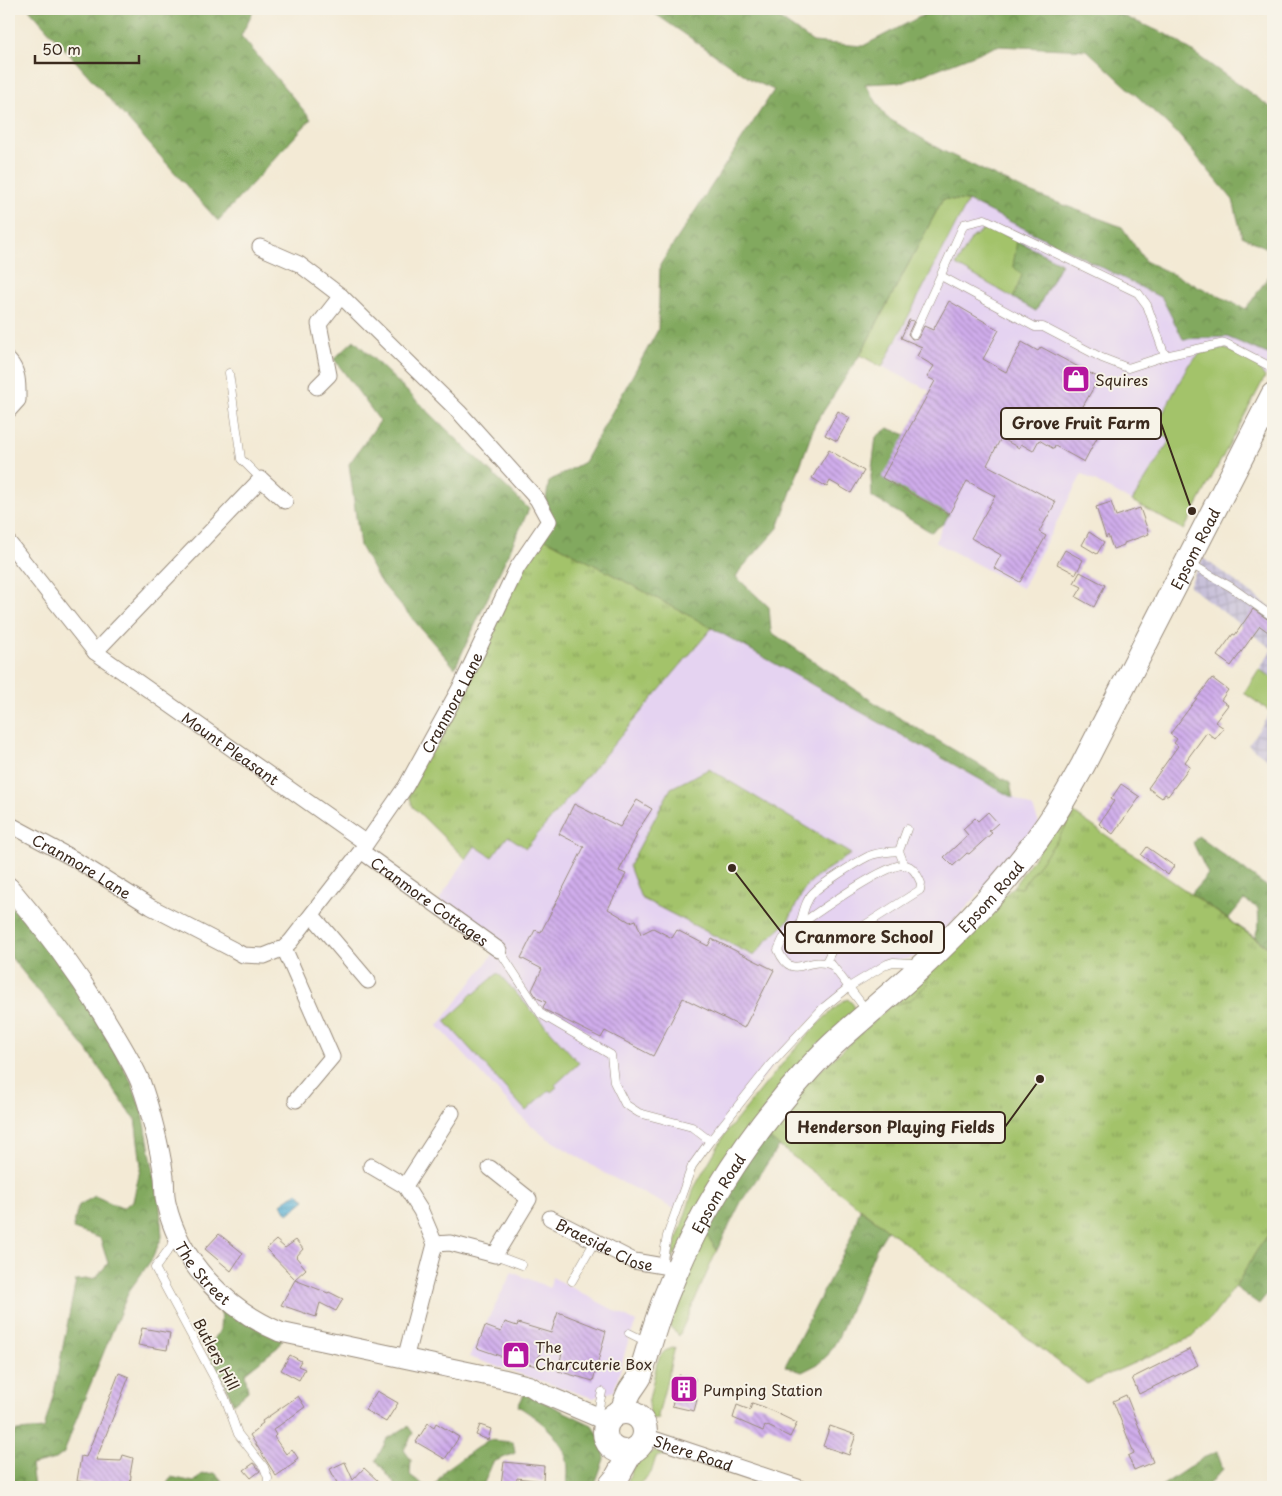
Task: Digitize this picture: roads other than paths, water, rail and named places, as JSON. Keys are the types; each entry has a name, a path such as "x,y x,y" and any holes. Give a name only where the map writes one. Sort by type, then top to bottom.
{"main road":[{"name":"Epsom Road","path":"622,1429 640,1397 639,1338 668,1291 686,1249 708,1207 758,1130 809,1068 837,1040 920,968 988,900 1048,824 1084,766 1273,395"},
{"path":"610,1486 616,1479 622,1429"}],"street":[{"name":"Cranmore Lane","path":"9,824 74,859 151,907 243,955 264,956 284,948 363,847 406,786 462,684 517,568 549,521 537,499 459,412 341,296 300,264 260,247"},
{"path":"317,386 329,375 320,324 341,296"},
{"path":"9,361 12,364 18,381 18,400 9,410"},
{"path":"95,652 260,479 285,501"},
{"name":"Mount Pleasant","path":"9,543 95,652 363,847"},
{"name":"Cranmore Cottages","path":"363,847 499,950"},
{"name":"The Street","path":"9,887 42,925 76,971 128,1058 140,1083 152,1122 164,1177 166,1203 178,1237 189,1257 217,1290 247,1316 280,1332 530,1386 622,1429"},
{"path":"312,914 368,980"},
{"path":"284,948 332,1057 296,1100"},
{"path":"406,1186 452,1113"},
{"path":"371,1166 406,1186 421,1211 435,1244 405,1360"},
{"path":"435,1244 450,1243 495,1255 529,1199 490,1168"},
{"name":"Braeside Close","path":"550,1218 634,1261 663,1266"},
{"name":"Shere Road","path":"622,1429 798,1487"}],"lane":[{"path":"914,334 964,224 985,219 1138,293 1147,305 1165,356"},
{"path":"941,276 1035,327 1043,328 1102,358 1128,368 1165,356 1225,342 1273,368"},
{"path":"229,372 241,459 260,479"},
{"path":"1187,563 1231,587 1273,617"},
{"path":"904,864 899,851 906,829"},
{"path":"800,925 805,905 813,893 869,856 881,852 899,851"},
{"path":"826,962 835,944 920,890 921,883 911,867 904,864 880,872 800,925 783,938 778,950 787,965 795,968 812,962 826,962 832,965 869,1012"},
{"path":"499,950 541,1014 611,1055 614,1082 625,1104 639,1113 692,1127 710,1141"},
{"path":"668,1291 663,1266 667,1236 692,1166 739,1102 802,1029 823,1008 849,987 881,967 893,962 913,963 920,968"},
{"name":"Butlers Hill","path":"178,1237 155,1268 225,1398 238,1434 264,1468 268,1478 267,1487"},
{"path":"572,1281 595,1241"},
{"path":"495,1255 522,1266"},
{"path":"602,1392 599,1407 622,1429"}],"water":[{"path":"298,1192 305,1200 288,1214 281,1204"}],"place":[{"name":"Squires","path":"1076,379"},
{"name":"Grove Fruit Farm","path":"1192,511"},
{"name":"Cranmore School","path":"732,868"},
{"name":"Henderson Playing Fields","path":"1040,1079"},
{"name":"The Charcuterie Box","path":"516,1355"},
{"name":"Pumping Station","path":"684,1389"}]}
